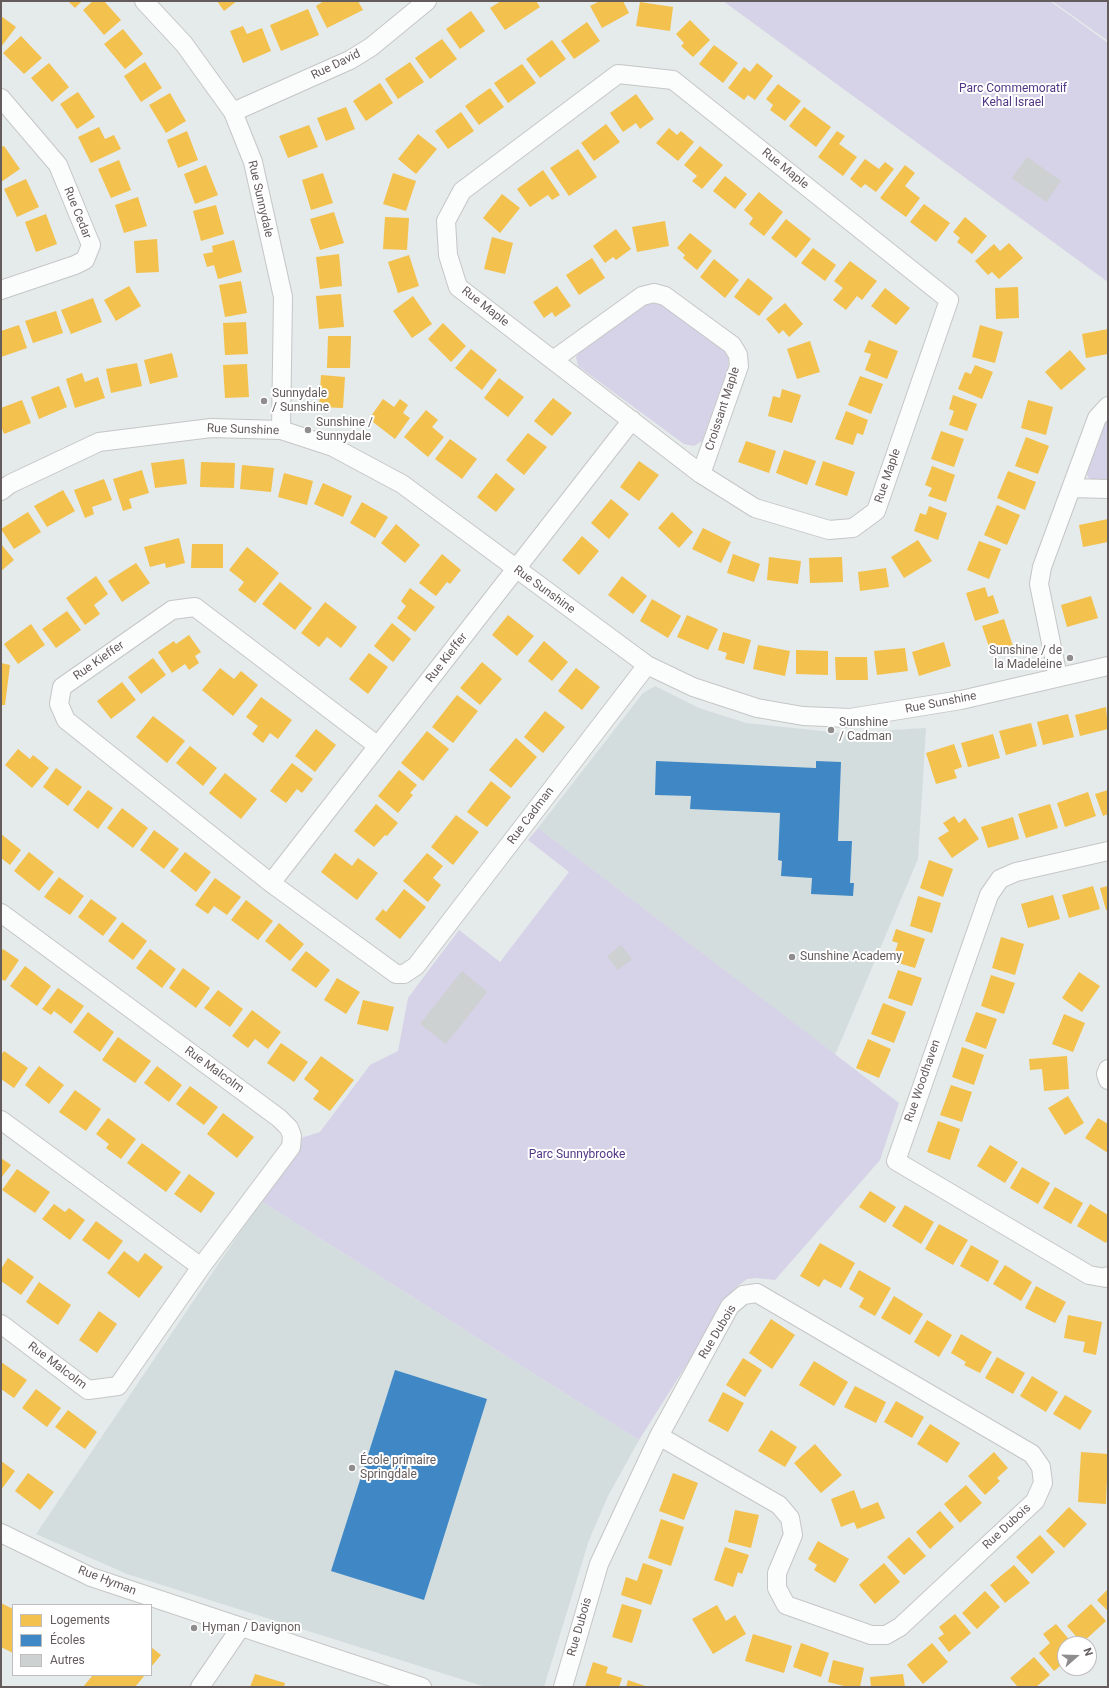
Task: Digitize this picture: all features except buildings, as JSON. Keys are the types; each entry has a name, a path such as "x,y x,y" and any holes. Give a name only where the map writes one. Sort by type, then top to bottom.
{"street":[{"name":"Rue Sunnydale","path":"144,1 184,44 233,112 253,162 282,297 281,430"},
{"name":"Rue David","path":"233,112 350,60 371,48 427,1"},
{"name":"Rue Maple","path":"618,74 673,80 949,300 876,511 853,528 830,530 756,508 701,474 632,420 458,287 448,256 446,221 462,191 618,74"},
{"name":"Rue Cedar","path":"1,98 58,165 91,245 84,260 75,265 1,290"},
{"name":"Croissant Maple","path":"553,360 642,296 654,293 666,296 732,345 738,355 738,366 701,474"},
{"path":"1058,677 1040,584 1042,567 1097,418 1108,406"},
{"path":"516,569 632,420"},
{"name":"Rue Sunshine","path":"1,491 10,484 99,442 211,428 281,430 333,448 402,484 646,665 693,686 757,708 803,716 850,718 960,700 1108,666"},
{"path":"1072,488 1108,489"},
{"name":"Rue Kieffer","path":"271,883 516,569"},
{"name":"Rue Kieffer","path":"378,746 195,607 172,610 62,687 59,704 66,720 271,883 396,974 404,974 416,966"},
{"name":"Rue Cadman","path":"416,966 646,665"},
{"name":"Rue Woodhaven","path":"1108,851 1016,872 1000,879 989,895 896,1161 1089,1275 1106,1278 1108,1276"},
{"name":"Rue Malcolm","path":"1,913 279,1118 289,1128 292,1136 291,1147 201,1267 118,1386 88,1390 1,1324"},
{"path":"1108,1069 1106,1074 1108,1080"},
{"path":"1,1120 201,1267"},
{"name":"Rue Dubois","path":"563,1687 599,1564 659,1436 730,1306 743,1295 757,1293 1032,1454 1041,1467 1043,1483 1035,1502 900,1627 886,1635 871,1636 786,1605 777,1588 777,1573 793,1535 790,1518 779,1505 659,1436"},
{"name":"Rue Hyman","path":"1,1533 91,1577 422,1687"},
{"path":"200,1687 241,1627"}],"shaded area":[{"name":"Sunshine Academy","path":"655,686 699,708 746,723 841,733 926,728 918,859 835,1055 538,828 643,693"},
{"name":"École primaire Springdale","path":"261,1201 639,1440 608,1496 589,1540 544,1687 486,1687 127,1574 36,1534"}],"green space":[{"name":"Parc Commemoratif Kehal Israel","path":"723,1 1050,1 1108,43 1108,282"},
{"path":"1052,1 1108,1 1108,41"},
{"path":"654,302 666,305 724,349 729,357 728,368 702,441 694,446 684,444 578,366 576,357 581,350 643,305"},
{"path":"1108,417 1108,482 1094,482 1088,477 1086,470"},
{"name":"Parc Sunnybrooke","path":"538,828 899,1103 880,1160 775,1280 757,1278 747,1279 735,1288 639,1440 261,1201 293,1160 298,1152 301,1138 320,1132 370,1065 398,1051 408,998 459,930 500,962 569,872 528,840"}],"place":[{"name":"Sunnydale / Sunshine","path":"264,401"},
{"name":"Sunshine / Sunnydale","path":"308,430"},
{"name":"Sunshine / de la Madeleine","path":"1070,658"},
{"name":"Sunshine / Cadman","path":"831,730"},
{"name":"Sunshine Academy","path":"792,957"},
{"name":"École primaire Springdale","path":"352,1468"},
{"name":"Hyman / Davignon","path":"194,1628"}]}
